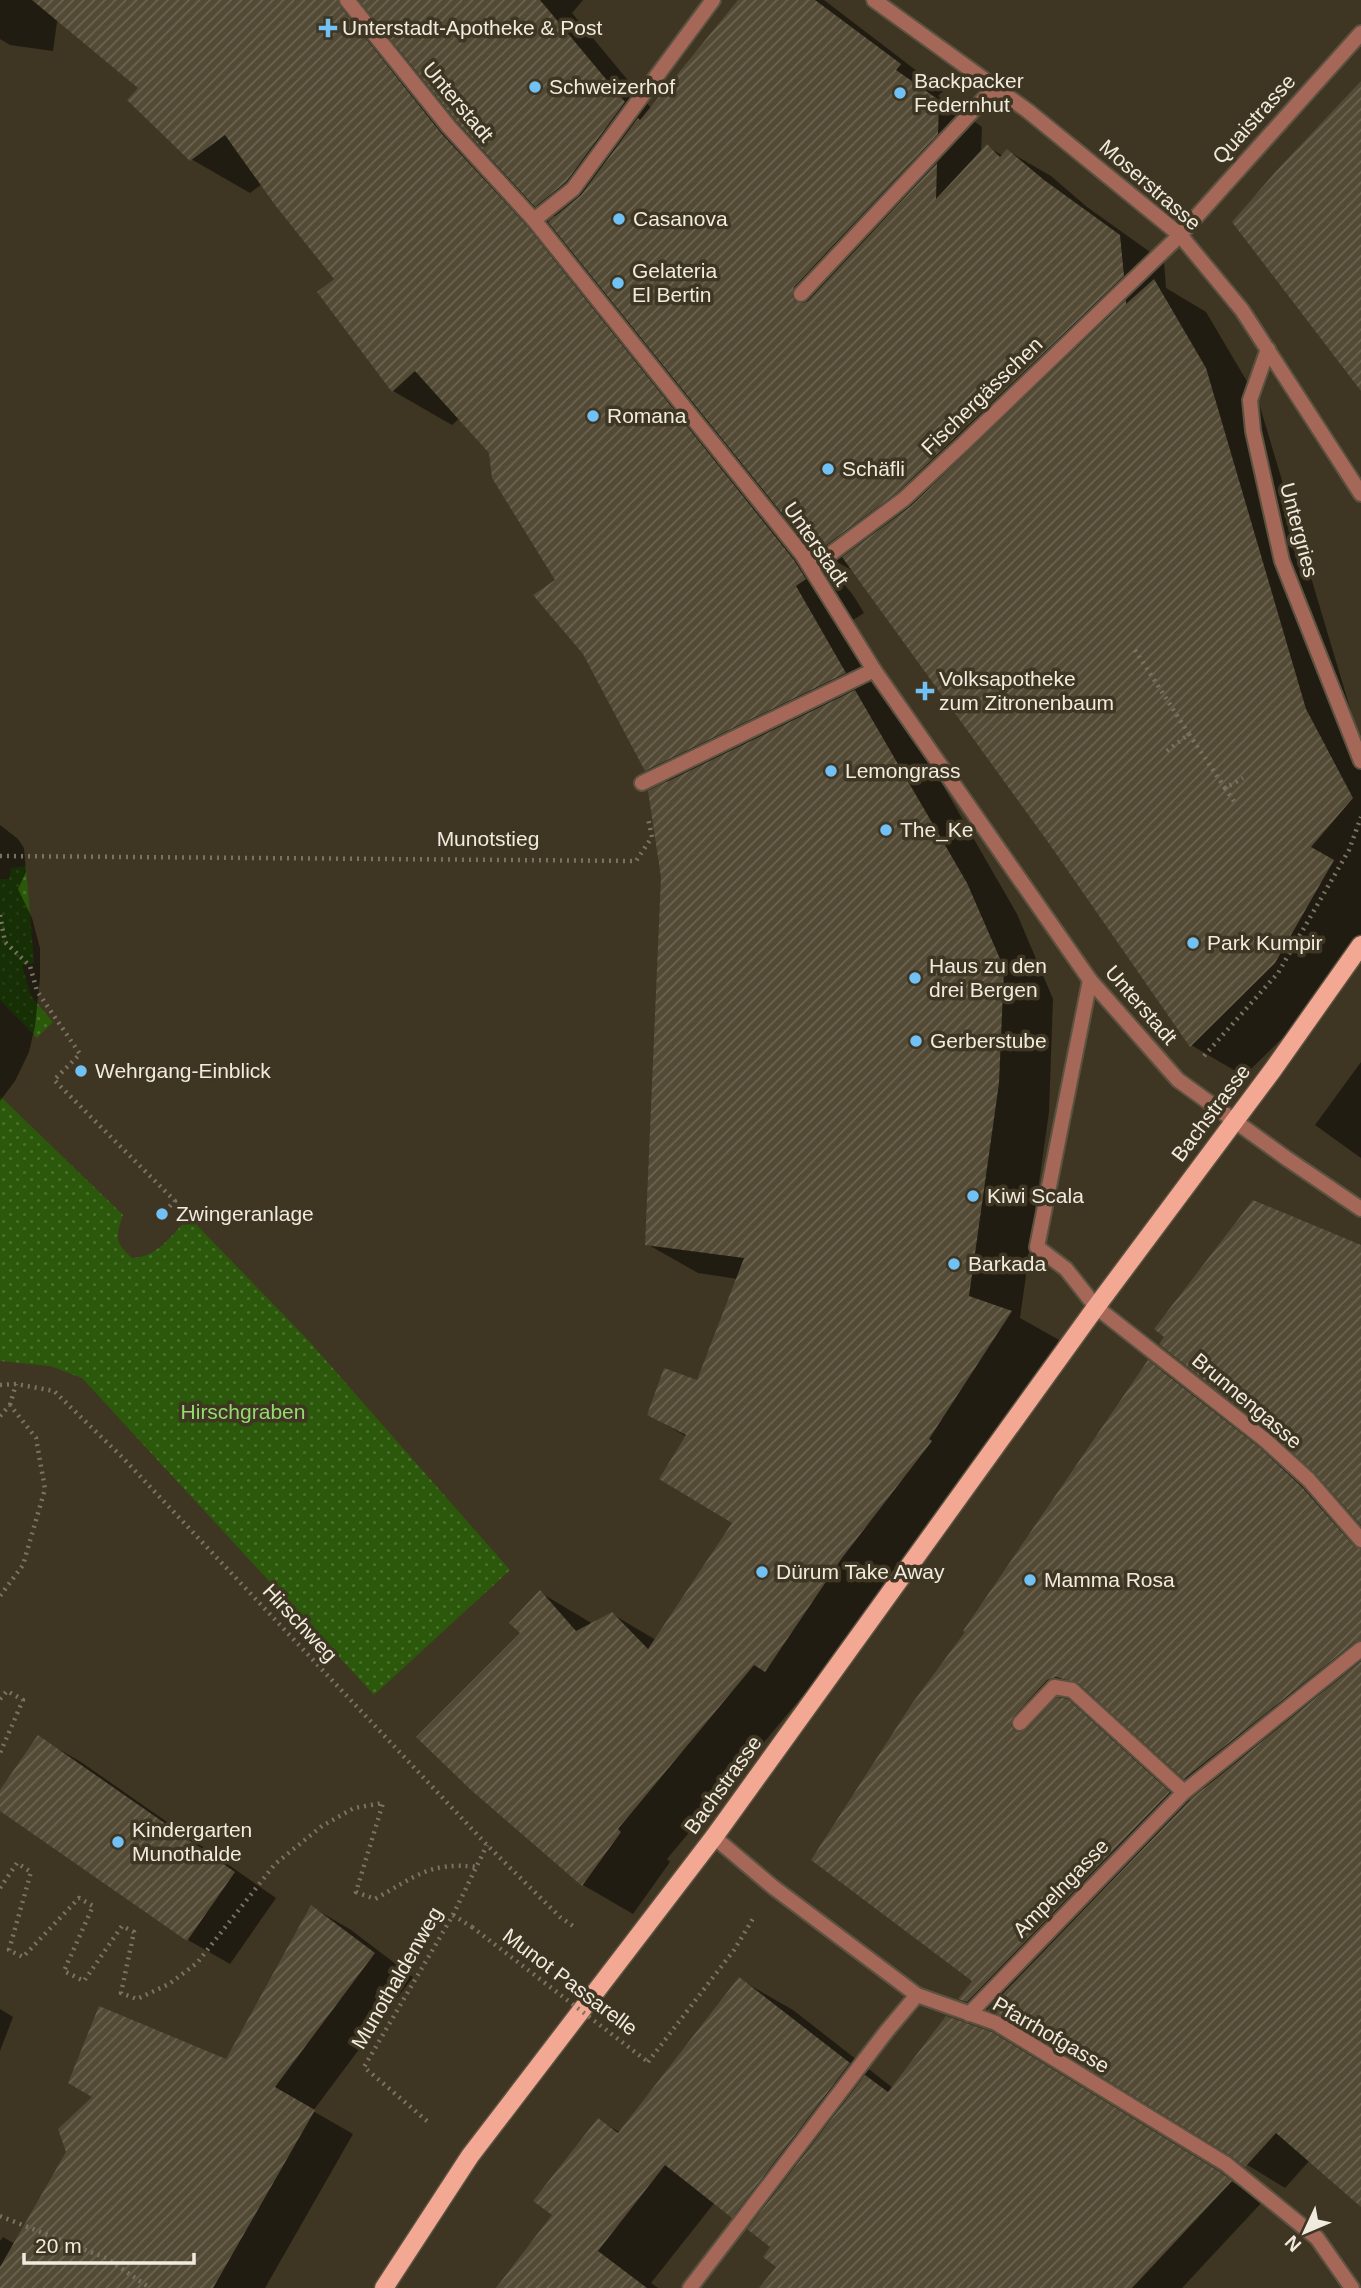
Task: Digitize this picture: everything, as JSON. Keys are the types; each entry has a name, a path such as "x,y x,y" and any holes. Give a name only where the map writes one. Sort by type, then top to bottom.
{"main road":[{"name":"Bachstrasse","path":"384,2288 470,2156 713,1837 1361,945"}],"street":[{"name":"Unterstadt","path":"347,0 449,127 534,220 802,554 874,670 1090,980 1178,1080 1361,1209"},
{"path":"534,220 573,189 713,0"},
{"name":"Moserstrasse","path":"874,0 1064,139 1180,235 1242,310 1361,494"},
{"name":"Quaistrasse","path":"1180,235 1361,33"},
{"path":"801,294 995,87"},
{"name":"Fischergässchen","path":"802,554 817,564 904,499 1180,235"},
{"name":"Untergries","path":"1268,349 1250,400 1253,431 1282,561 1361,761"},
{"path":"642,783 874,670"},
{"path":"1090,980 1037,1247 1066,1269 1096,1307"},
{"name":"Brunnengasse","path":"1096,1307 1265,1440 1309,1480 1361,1540"},
{"name":"Ampelngasse","path":"969,2014 1184,1792 1361,1649"},
{"path":"1020,1723 1054,1687 1072,1689 1184,1792"},
{"name":"Pfarrhofgasse","path":"713,1837 773,1887 917,1995 996,2023 1226,2164 1317,2238 1352,2288"},
{"path":"691,2288 917,1995"}],"path":[{"path":"1135,650 1235,803"},
{"path":"1167,751 1189,734"},
{"path":"1225,788 1243,778"},
{"name":"Munotstieg","path":"0,856 636,860 652,837 642,783"},
{"path":"1178,1080 1202,1058 1278,973 1349,850 1361,817"},
{"path":"0,915 5,942 30,966 37,991 80,1054 54,1080 175,1201 162,1214"},
{"path":"0,1416 10,1405 16,1384"},
{"name":"Hirschweg","path":"0,1385 16,1384 54,1391 123,1458 487,1845 560,1917 573,1926"},
{"path":"0,1596 23,1565 45,1489 36,1437 10,1405"},
{"path":"0,1699 7,1691 23,1700 0,1753"},
{"name":"Munothaldenweg","path":"0,1888 17,1863 31,1871 9,1950 23,1957 79,1898 93,1906 64,1971 84,1981 122,1926 134,1932 121,1993 137,1998 169,1984 197,1963 275,1864 322,1826 354,1808 383,1803 356,1892 375,1899 434,1867 456,1864 476,1867"},
{"name":"Munothaldenweg","path":"427,2121 364,2067 453,1915 487,1845"},
{"name":"Munot Passarelle","path":"453,1915 648,2062 734,1950"},
{"path":"0,2216 106,2258 150,2288"}],"green space":[{"path":"26,866 34,963 22,965 31,996 53,1022 37,1038 0,1000 0,879 9,879 11,868"},
{"name":"Hirschgraben","path":"0,1096 123,1215 118,1239 122,1248 132,1258 141,1257 157,1249 189,1217 308,1340 510,1570 374,1695 82,1378 50,1366 0,1361"}],"building":[{"path":"32,0 338,0 441,133 527,226 794,560 806,579 796,586 846,673 645,771 583,654 533,595 555,580 492,478 489,453 415,371 392,392 317,292 334,279 275,205 225,135 190,161 127,100 138,88"},
{"name":"Schweizerhof","path":"359,0 540,0 625,102 566,182 535,207 456,121"},
{"path":"738,0 815,0 901,64 896,70 939,100 938,134 794,287 792,296 795,301 808,301 937,163 936,199 987,144 1000,157 1007,149 1044,180 1120,235 1124,276 898,492 817,552 809,547 548,222 581,195 638,118 640,120"},
{"path":"1361,81 1361,391 1232,222"},
{"path":"1154,279 1206,368 1306,709 1353,798 1311,847 1334,860 1275,963 1190,1047 1048,842 842,557 911,506 1126,300 1126,304"},
{"path":"855,690 967,883 1004,968 999,1083 969,1296 1012,1311 929,1439 932,1441 842,1558 765,1672 754,1665 618,1829 621,1832 582,1886 471,1790 416,1737 520,1633 509,1623 540,1590 576,1631 612,1612 648,1649 732,1523 659,1479 686,1435 647,1415 664,1368 697,1380 744,1258 645,1245 661,877 648,791"},
{"path":"1253,1200 1361,1245 1361,1525 1316,1474 1271,1433 1159,1344 1164,1337 1154,1329"},
{"path":"1148,1360 1259,1447 1302,1487 1354,1546 1361,1549 1361,1640 1355,1642 1184,1779 1078,1683 1056,1677 1047,1680 1013,1717 1011,1725 1014,1730 1026,1730 1057,1697 1068,1699 1170,1792 967,2002 958,1999 972,1981 811,1860 911,1705 965,1632 963,1631"},
{"path":"1361,1661 1361,2207 1276,2133 1245,2167 1001,2015 987,2010 1191,1799"},
{"name":"Kindergarten Munothalde","path":"38,1735 235,1872 187,1941 0,1811 0,1790"},
{"path":"311,1905 375,1953 275,2087 315,2110 213,2288 0,2288 0,2267 66,2152 58,2129 92,2097 68,2083 99,2006 226,2059"},
{"path":"739,1977 850,2063 732,2218 665,2165 598,2251 647,2288 496,2288 552,2215 533,2201 598,2118 618,2133"},
{"path":"946,2016 992,2032 1232,2181 1132,2288 759,2288 776,2267 763,2257 770,2247 747,2229 865,2075 888,2092"}],"place":[{"name":"Unterstadt-Apotheke & Post","path":"328,28"},
{"name":"Schweizerhof","path":"535,87"},
{"name":"Backpacker Federnhut","path":"900,93"},
{"name":"Casanova","path":"619,219"},
{"name":"Gelateria El Bertin","path":"618,283"},
{"name":"Romana","path":"593,416"},
{"name":"Schäfli","path":"828,469"},
{"name":"Volksapotheke zum Zitronenbaum","path":"925,691"},
{"name":"Lemongrass","path":"831,771"},
{"name":"The_Ke","path":"886,830"},
{"name":"Park Kumpir","path":"1193,943"},
{"name":"Haus zu den drei Bergen","path":"915,978"},
{"name":"Gerberstube","path":"916,1041"},
{"name":"Wehrgang-Einblick","path":"81,1071"},
{"name":"Kiwi Scala","path":"973,1196"},
{"name":"Zwingeranlage","path":"162,1214"},
{"name":"Barkada","path":"954,1264"},
{"name":"Dürum Take Away","path":"762,1572"},
{"name":"Mamma Rosa","path":"1030,1580"},
{"name":"Kindergarten Munothalde","path":"118,1842"}]}
